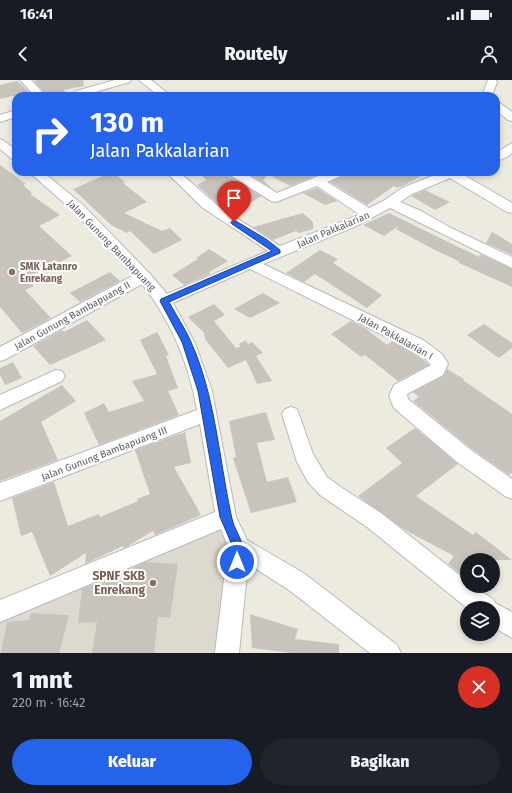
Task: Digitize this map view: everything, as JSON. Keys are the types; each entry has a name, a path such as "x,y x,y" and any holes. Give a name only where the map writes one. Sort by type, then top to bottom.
{"street":[{"path":"24,80 37,92"},
{"path":"87,92 126,80"},
{"path":"144,80 160,92"},
{"path":"488,92 492,82"},
{"path":"500,108 512,118"},
{"path":"0,119 12,114"},
{"path":"0,143 12,153"},
{"path":"500,155 512,147"},
{"name":"Jalan Gunung Bambapuang","path":"40,176 77,207 144,276 164,301 187,342 203,391 226,517 239,547 227,653"},
{"path":"176,176 214,209 264,241 278,252"},
{"path":"240,176 276,198 330,176"},
{"name":"Jalan Pakkalarian","path":"164,301 278,252 333,232 390,203 407,191 443,176"},
{"path":"459,176 512,208"},
{"path":"318,181 369,214"},
{"path":"390,203 416,214 446,231 512,263"},
{"name":"Jalan Pakkalarian I","path":"251,264 358,315 417,346 436,358 440,364 437,370 400,390 398,396 400,404 464,456 512,490"},
{"name":"Jalan Gunung Bambapuang II","path":"0,355 144,276"},
{"path":"0,403 56,376"},
{"name":"Jalan Gunung Bambapuang III","path":"0,492 207,414"},
{"path":"290,414 302,452 316,477 328,489 373,520 456,587 476,601"},
{"path":"0,611 226,517"},
{"path":"239,547 297,582 389,653"},
{"path":"500,618 512,626"}],"shaded area":[{"name":"SPNF SKB Enrekang","path":"221,524 232,550 219,653 0,653 0,616"}],"building":[{"path":"83,80 84,86 63,90 66,92 44,92 34,81"},
{"path":"17,81 29,92 12,92 12,96 0,99 0,85"},
{"path":"0,165 12,174 12,176 15,176 26,184 23,185 32,193 30,194 60,215 39,226 72,256 26,278 34,286 25,290 51,318 22,333 0,307"},
{"path":"103,176 117,176 125,182 123,183 147,202 124,213 162,231 170,228 182,240 154,254 130,231 127,233 111,225 73,189"},
{"path":"202,176 229,176 261,196 233,214 219,205 197,185 206,180"},
{"path":"252,176 266,176 263,180 273,189"},
{"path":"272,176 314,176 290,186"},
{"path":"344,176 422,176 401,187 397,188 394,186 367,205 330,182"},
{"path":"317,188 337,201 325,205 303,193"},
{"path":"425,190 450,202 435,210 411,196"},
{"path":"303,213 313,222 313,229 299,233 296,231 273,240 253,227"},
{"path":"389,213 479,257 480,254 512,269 512,287 459,263 460,262 427,246 396,229 398,226 384,236 363,225"},
{"path":"492,232 512,244 512,255 486,243"},
{"path":"209,249 228,261 209,272 210,274 184,285 172,275 198,259 196,258"},
{"path":"320,250 338,259 333,263 382,295 367,308 315,274 304,282 286,273"},
{"path":"110,272 120,281 80,302 70,293"},
{"path":"263,293 280,303 250,318 234,309"},
{"path":"214,304 225,315 214,321 236,348 240,347 239,344 246,340 248,344 252,342 263,353 256,356 272,381 257,384 246,360 228,368 205,339 204,333 188,317"},
{"path":"87,320 106,340 50,365 33,346 62,330 64,332"},
{"path":"351,321 365,328 387,345 392,341 410,350 429,365 398,381 365,355 361,357 331,334"},
{"path":"484,324 512,343 512,348 499,358 467,335"},
{"path":"157,332 169,355 166,356 178,388 168,391 179,415 99,445 84,413 104,403 109,412 144,401 132,381 157,374 140,340"},
{"path":"13,362 22,378 5,385 0,375 0,368"},
{"path":"447,369 464,379 463,380 512,414 512,473 509,475 472,449 413,401 419,397 413,392 444,376"},
{"path":"62,385 76,401 41,422 58,460 0,481 0,421"},
{"path":"266,412 275,440 257,443 267,482 288,477 297,502 251,513 233,458 236,457 229,421"},
{"path":"415,428 458,464 416,496 473,535 476,532 512,560 500,560 500,553 460,553 460,573 448,564 454,556 405,530 358,496 402,463 386,448"},
{"path":"185,432 191,463 174,467 201,515 155,535 153,531 124,548 123,546 85,564 86,553 50,576 32,532 21,536 12,498 54,482 68,526 99,514 100,517 138,501 137,499 150,494 135,450"},
{"path":"146,562 178,564 170,618 158,617 154,653 92,653 97,622 78,623 82,589 97,583 132,581 135,567"},
{"path":"31,613 69,615 59,653 1,653 7,622 29,620"},
{"path":"250,614 298,629 295,639 339,644 339,653 291,653 252,648"}],"place":[{"name":"SMK Latanro Enrekang","path":"12,272"},
{"name":"SPNF SKB Enrekang","path":"153,583"}],"route":[{"path":"234,222 264,241 278,252 164,301 187,342 203,391 226,517 239,547 237,562"}]}
